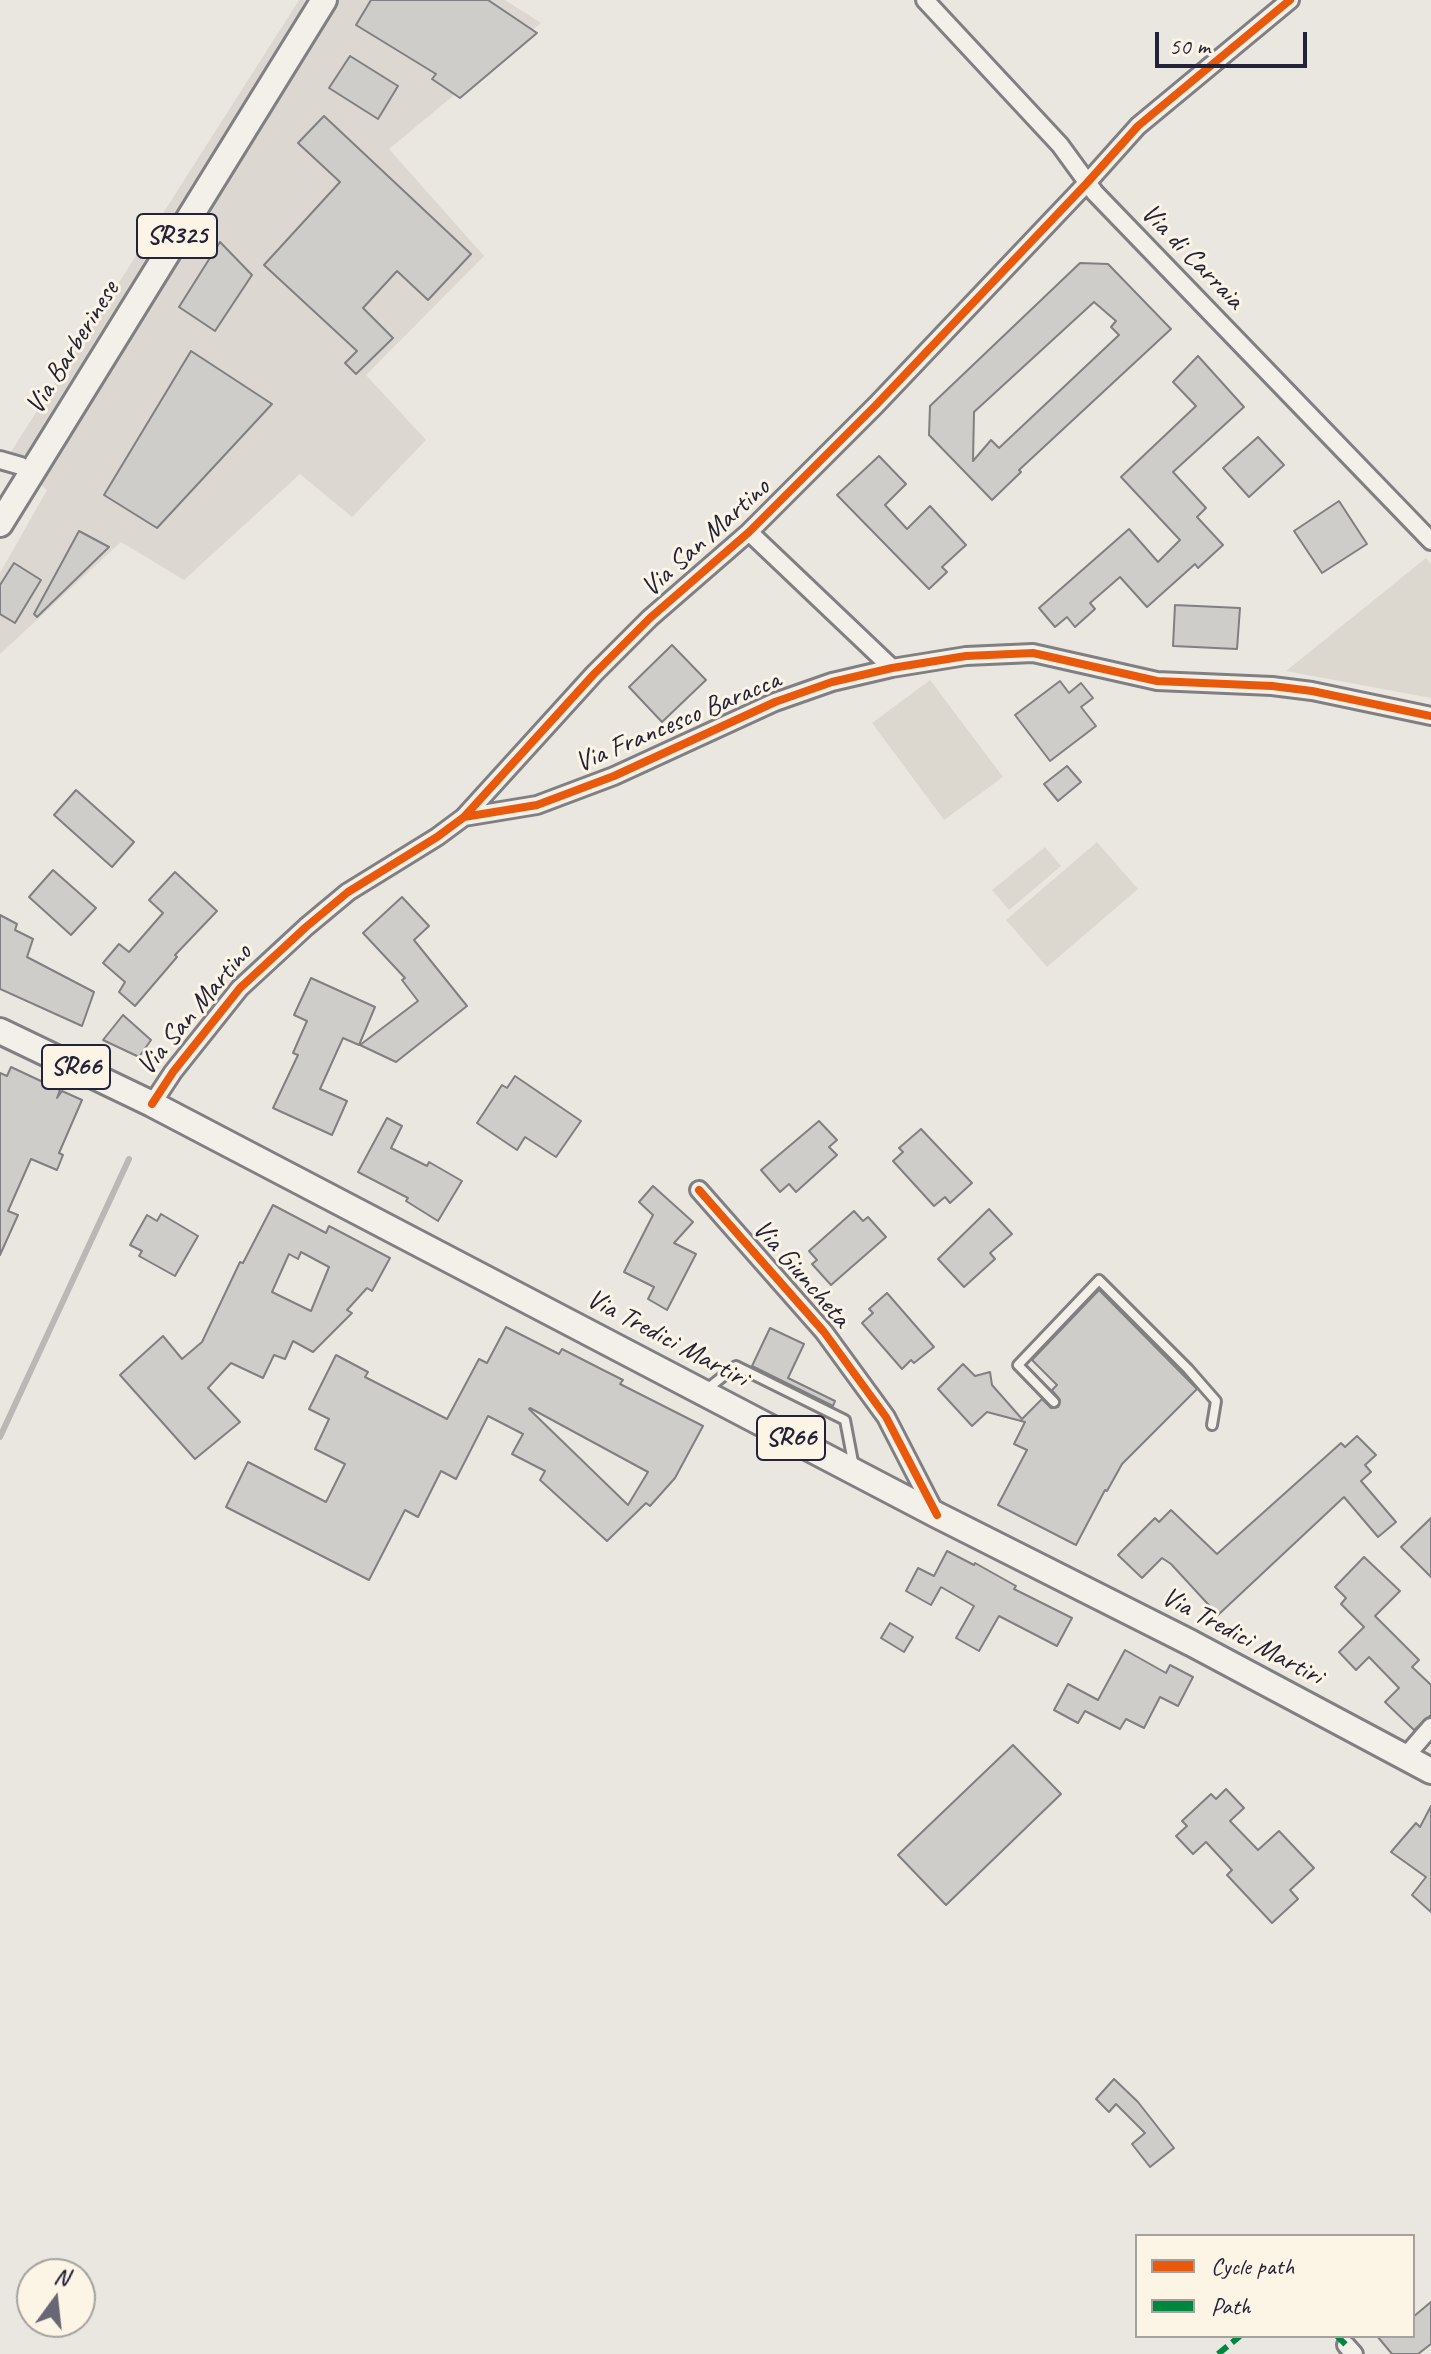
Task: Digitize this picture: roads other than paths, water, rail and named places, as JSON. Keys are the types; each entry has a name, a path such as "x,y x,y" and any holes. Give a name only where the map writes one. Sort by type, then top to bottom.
{"main road":[{"name":"Via Barberinese","path":"1,519 324,0"},
{"name":"Via Tredici Martiri","path":"0,1031 152,1104 937,1515 1191,1643 1431,1771"}],"street":[{"name":"Via di Carraia","path":"925,0 1060,145 1086,184 1431,541"},
{"name":"Via San Martino","path":"152,1104 173,1072 240,988 274,955 348,892 464,817 594,674 650,618 749,532 876,405 1138,126 1290,0"},
{"path":"0,460 21,466 31,473"},
{"path":"749,532 892,668"},
{"name":"Via Francesco Baracca","path":"464,817 537,805 614,776 775,702 850,677 966,656 1020,652 1046,655 1157,681 1301,689 1431,716"},
{"name":"Via Giuncheta","path":"699,1190 824,1332 886,1417 937,1515"},
{"path":"1405,1757 1431,1727"}],"lane":[{"path":"1054,1402 1018,1365 1099,1280 1216,1401 1212,1425"},
{"path":"703,1392 736,1366 845,1420 855,1472"}],"waterway":[{"path":"0,1437 129,1159"}]}
